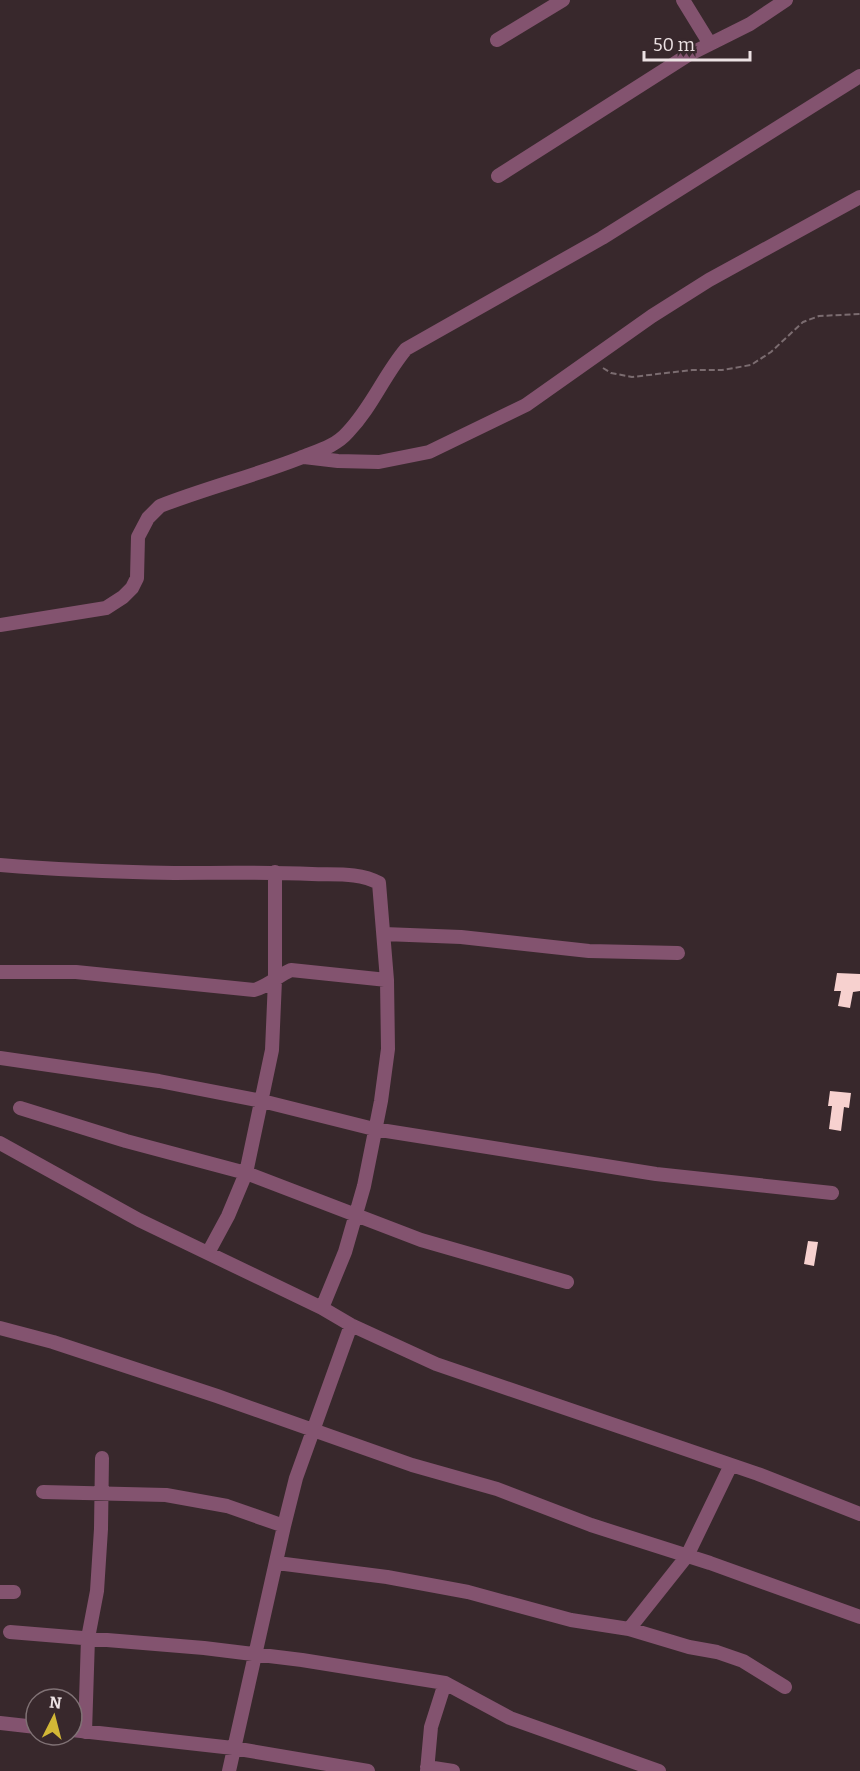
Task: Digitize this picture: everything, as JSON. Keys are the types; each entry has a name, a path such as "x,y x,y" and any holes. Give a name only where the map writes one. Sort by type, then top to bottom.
{"street":[{"path":"496,40 563,0"},
{"path":"683,0 710,44"},
{"path":"498,176 688,54 750,24 786,0"},
{"path":"0,625 106,608 132,588 137,578 138,537 148,518 160,506 266,472 333,445 349,432 375,397 394,363 406,349 602,238 860,76"},
{"path":"302,457 379,462 429,453 526,405 652,316 709,280 860,197"},
{"path":"0,865 64,870 351,875 369,878 379,884 387,980 388,1049 370,1161 345,1252 322,1308"},
{"path":"208,1253 228,1216 246,1173 272,1050 275,980 275,873"},
{"path":"384,934 460,937 589,951 678,952"},
{"path":"0,972 76,972 254,990 266,987 291,970 387,980"},
{"path":"0,1058 159,1081 262,1101 374,1129 656,1174 832,1193"},
{"path":"20,1108 126,1141 246,1173 421,1240 567,1282"},
{"path":"0,1143 140,1220 322,1308 351,1325 436,1364 731,1465 860,1514"},
{"path":"229,1771 296,1478 351,1325"},
{"path":"0,1328 53,1342 412,1465 497,1489 591,1525 860,1617"},
{"path":"83,1687 88,1638 97,1591 102,1458"},
{"path":"629,1629 687,1556 731,1465"},
{"path":"43,1492 166,1495 227,1506 284,1526"},
{"path":"277,1563 387,1577 456,1590 571,1620 629,1629 743,1661 785,1687"},
{"path":"10,1632 204,1648 302,1660 445,1683 510,1718 659,1771"},
{"path":"445,1683 431,1727 427,1769 453,1771"},
{"path":"0,1723 24,1725"},
{"path":"84,1732 233,1748 368,1771"}],"path":[{"path":"590,360 611,373 632,377 692,370 722,370 752,365 771,352 803,322 819,316 860,314"}],"building":[{"path":"837,973 860,974 860,991 853,992 850,1008 838,1006 841,991 834,991"},
{"path":"830,1091 851,1093 849,1108 844,1107 841,1131 829,1129 832,1106 828,1106"},
{"path":"808,1241 818,1242 814,1266 804,1264"}]}
